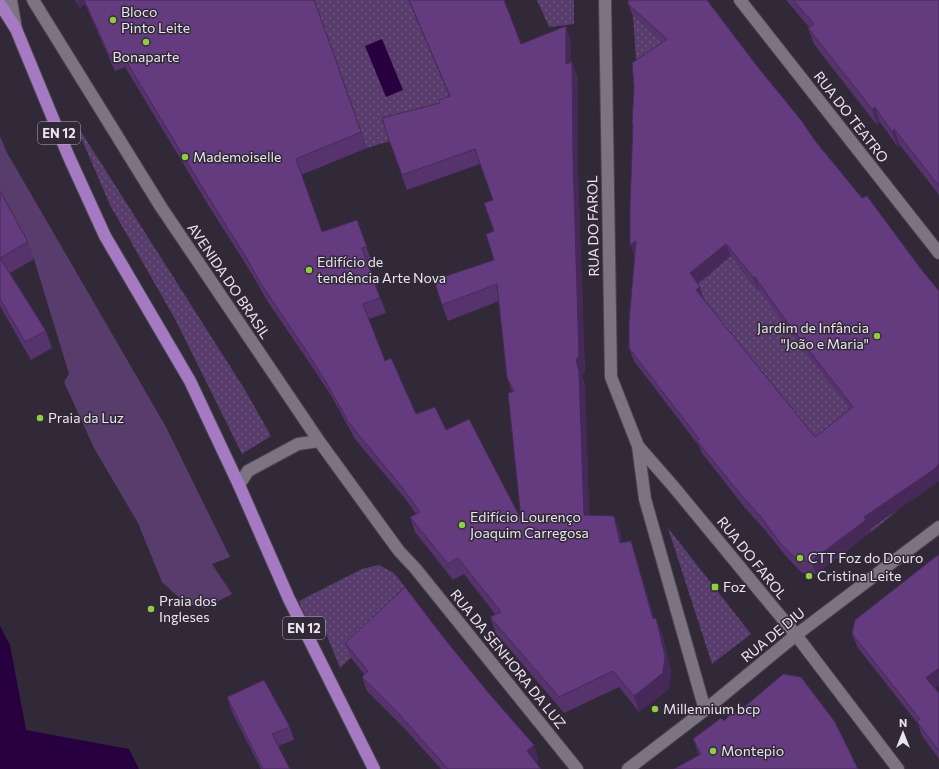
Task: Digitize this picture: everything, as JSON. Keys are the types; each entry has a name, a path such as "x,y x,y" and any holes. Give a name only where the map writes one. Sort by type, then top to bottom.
{"main road":[{"path":"11,0 16,29"},
{"name":"AVENIDA DO BRASIL","path":"33,0 161,207 318,441 399,550 415,568"},
{"name":"RUA DO FAROL","path":"605,0 611,377 638,446 645,499 705,710"},
{"name":"RUA DO TEATRO","path":"740,0 939,253"},
{"name":"EN 12","path":"0,4 16,29 68,155 105,236 190,381 239,485 289,599 374,769"},
{"path":"239,485 248,471 298,444 318,441"},
{"name":"RUA DO FAROL","path":"638,446 796,635 898,769"},
{"name":"RUA DE DIU","path":"628,769 705,710 796,635 939,527"},
{"name":"RUA DA SENHORA DA LUZ","path":"415,568 577,769"}],"shaded area":[{"path":"314,0 409,0 456,112 390,141 367,148"},
{"path":"537,0 574,0 574,24 549,27"},
{"path":"633,14 671,51 637,76"},
{"path":"382,39 403,90 386,97 365,46"},
{"path":"73,119 245,390 271,436 242,454 175,319 110,205"},
{"path":"0,136 6,151 166,427 230,557 212,564 232,594 205,608 185,603 162,582 138,523 94,448 64,382 69,374 34,259 0,197"},
{"path":"712,161 794,265 803,258 814,269 831,256 843,271 838,275 874,321 834,351 815,326 827,318 809,292 777,314 838,393 844,397 873,376 889,402 939,363 939,381 920,397 926,405 903,423 910,432 887,450 900,470 878,485 897,511 871,532 851,506 875,487 856,465 820,488 801,464 810,456 789,430 798,423 776,396 767,402 753,385 760,377 724,332 716,338 703,320 691,309 704,300 699,291 695,294 689,290 693,286 682,271 636,303 635,258 718,197 698,172","holes":["711,226 717,235 665,275 660,266","758,248 779,275 758,290 737,264","710,254 720,265 706,277 696,265","861,417 882,444 859,462 838,435"]},
{"path":"668,528 751,634 712,664"},
{"path":"379,565 394,573 414,598 340,668 320,618 306,620 299,601 362,569"},
{"path":"0,626 10,645 26,730 129,749 139,769 0,769"}],"building":[{"path":"84,0 314,0 361,132 296,159 322,232 357,220 367,247 362,248 380,298 363,304 385,361 391,358 416,414 435,407 446,430 469,419 521,519 508,393 514,391 507,378 497,284 442,305 434,280 494,260 486,234 494,231 484,203 493,200 475,149 402,175 382,118 440,103 439,100 450,96 409,0 504,0 521,44 566,26 566,64 572,62 573,158 579,357 576,359 579,372 584,515 614,516 620,543 631,541 653,619 656,618 665,656 663,673 634,696 613,671 559,697 490,617 501,612 458,558 448,564 410,517 420,512 401,486 349,423 326,382 261,284 120,51 109,55"},
{"path":"628,0 707,0 757,66 801,120 816,142 862,198 867,196 939,291 939,464 933,470 864,517 866,520 811,561 798,561 780,543 761,517 697,441 699,439 629,348 629,321 636,241 630,245 634,87 632,63 667,39 628,4","holes":["726,244 754,278 755,277 787,322 853,407 815,437 696,290 700,287 690,273"]},
{"path":"793,0 939,0 939,186 894,129 892,132 875,107 872,109 808,28 814,24"},
{"path":"0,191 28,242 0,258"},
{"path":"0,258 46,331 25,342 0,299"},
{"path":"939,554 939,668 926,678 939,693 939,751 917,722 920,719 852,634 855,620"},
{"path":"405,587 487,691 534,745 527,751 541,769 448,769 399,714 362,677 368,671 345,643"},
{"path":"783,674 801,677 835,722 858,769 674,769 701,754 693,739 721,718 724,721 734,711 736,714"},
{"path":"264,680 290,727 272,734 290,769 263,769 227,697"}],"place":[{"name":"Bloco Pinto Leite","path":"113,20"},
{"name":"Bonaparte","path":"146,42"},
{"name":"Mademoiselle","path":"185,157"},
{"name":"Edifício de tendência Arte Nova","path":"309,270"},
{"name":"Jardim de Infância \"João e Maria\"","path":"877,336"},
{"name":"Praia da Luz","path":"40,418"},
{"name":"Edifício Lourenço Joaquim Carregosa","path":"462,525"},
{"name":"CTT Foz do Douro","path":"800,558"},
{"name":"Cristina Leite","path":"809,576"},
{"name":"Foz","path":"715,587"},
{"name":"Praia dos Ingleses","path":"151,609"},
{"name":"Millennium bcp","path":"655,709"},
{"name":"Montepio","path":"713,751"}]}
